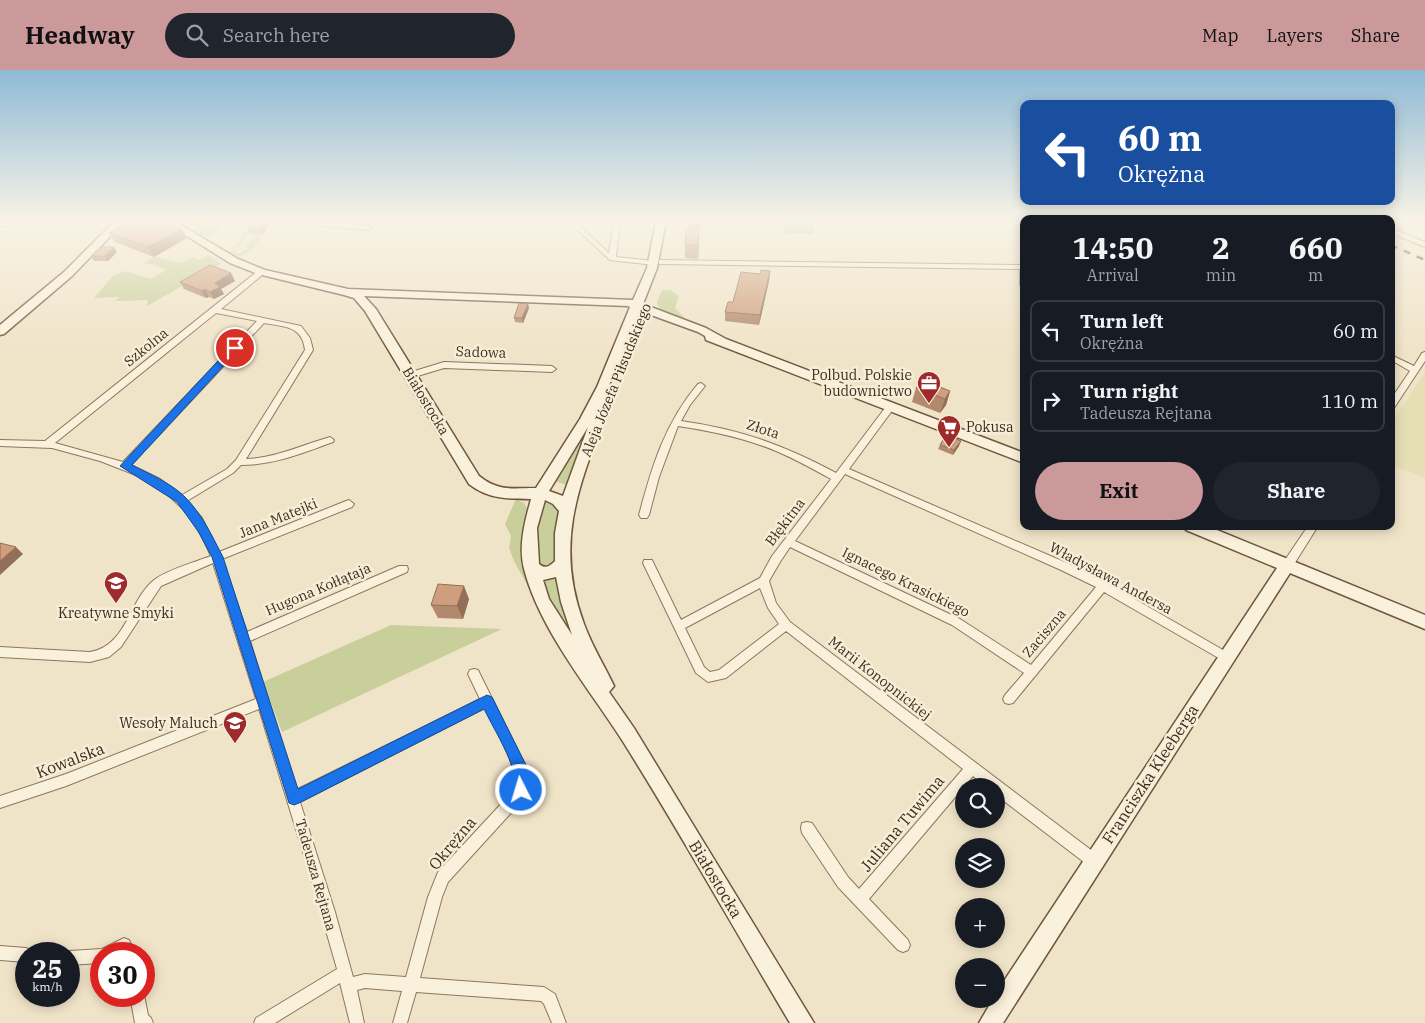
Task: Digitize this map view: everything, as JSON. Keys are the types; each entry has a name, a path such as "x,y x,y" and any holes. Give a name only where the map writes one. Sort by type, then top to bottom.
{"street":[{"path":"0,331 76,265"},
{"path":"245,265 262,272 348,292 594,302 641,310 1020,456"},
{"name":"Aleja Józefa Piłsudskiego","path":"567,510 657,265"},
{"path":"960,265 1020,266"},
{"name":"Szkolna","path":"47,444 262,272"},
{"name":"Białostocka","path":"348,292 364,301 480,487 489,491 514,494 540,494"},
{"path":"181,500 230,471 239,462 309,350 305,334 298,328 215,310"},
{"name":"Aleja Józefa Piłsudskiego","path":"534,510 540,494 595,405 641,310"},
{"path":"125,466 262,320"},
{"path":"1395,400 1425,355"},
{"path":"1395,359 1415,370"},
{"name":"Sadowa","path":"410,375 444,365 552,368"},
{"path":"644,515 654,476 675,423 686,403 701,386"},
{"name":"Błękitna","path":"764,581 776,559 891,406"},
{"name":"Złota","path":"675,423 709,428 757,442 840,474"},
{"path":"239,462 260,462 279,459 330,440"},
{"name":"Tadeusza Rejtana","path":"0,443 47,444 103,458 125,466 152,479 181,500 203,528 217,557 294,798 347,979 357,1023"},
{"name":"Władysława Andersa","path":"840,474 1065,567 1103,586 1226,657"},
{"path":"514,494 527,502 534,510"},
{"path":"540,494 555,497 561,501 567,510"},
{"name":"Jana Matejki","path":"0,652 90,657 103,654 117,644 157,584 168,577 349,504"},
{"name":"Białostocka","path":"534,510 529,539 531,567 542,601 583,668 628,734 804,1023"},
{"name":"Białostocka","path":"567,510 563,536 563,562 568,600 577,629 628,734"},
{"path":"1201,530 1425,622"},
{"name":"Franciszka Kleeberga","path":"990,1023 1094,860 1310,530"},
{"name":"Ignacego Krasickiego","path":"789,542 956,622 1031,671"},
{"path":"531,567 539,573 546,574 553,572 563,562"},
{"path":"648,563 700,670 708,677 722,674 786,625"},
{"name":"Hugona Kołłątaja","path":"244,638 403,569"},
{"path":"679,626 764,581"},
{"name":"Marii Konopnickiej","path":"764,581 768,600 774,612 786,625 985,778"},
{"name":"Zaciszna","path":"1009,700 1103,586"},
{"name":"Okrężna","path":"400,1023 435,897 443,877 516,799 521,790 523,779 520,767 474,674"},
{"path":"294,798 487,701"},
{"name":"Kowalska","path":"0,802 66,780 262,702"},
{"name":"Juliana Tuwima","path":"859,900 972,768"},
{"name":"Marii Konopnickiej","path":"1005,794 1094,860"},
{"path":"806,828 843,882 903,945"},
{"path":"0,953 15,954"},
{"path":"262,1023 347,979 544,994 550,1000 559,1023"},
{"path":"139,1007 141,1019 146,1023"}],"shaded area":[{"path":"1425,372 1425,478 1395,467 1395,418"}],"green space":[{"path":"156,265 218,265 147,306 148,300 115,301 120,297 94,298 113,276 125,271 151,279 166,270"},
{"path":"662,290 670,290 679,296 675,308 686,319 660,309 657,303"},
{"path":"591,422 567,485 554,481"},
{"path":"548,499 559,510 555,542 556,560 546,568 539,567 535,533 543,501"},
{"path":"517,500 524,503 527,508 535,599 509,548 511,536 505,524"},
{"path":"558,576 564,613 570,633 549,598 543,580"},
{"path":"391,625 502,629 282,732 263,682"}],"building":[{"path":"209,265 231,273 215,283 220,287 210,292 205,289 202,291 180,282"},
{"path":"761,270 770,271 760,315 725,312 728,302 733,302 741,272 760,274"},
{"path":"519,303 528,304 522,318 514,318"},
{"path":"922,380 950,391 945,399 916,388"},
{"path":"946,435 961,441 954,450 940,445"},
{"path":"0,543 16,547 0,561"},
{"path":"438,584 464,586 457,606 431,605"}],"place":[{"name":"Polbud. Polskie budownictwo","path":"929,404"},
{"name":"Pokusa","path":"949,448"},
{"name":"Kreatywne Smyki","path":"116,604"},
{"name":"Wesoły Maluch","path":"235,744"}],"route":[{"path":"235,348 125,466 152,479 181,500 203,528 217,557 244,638 271,731 294,798 487,701 520,767 523,779 521,790"}]}
